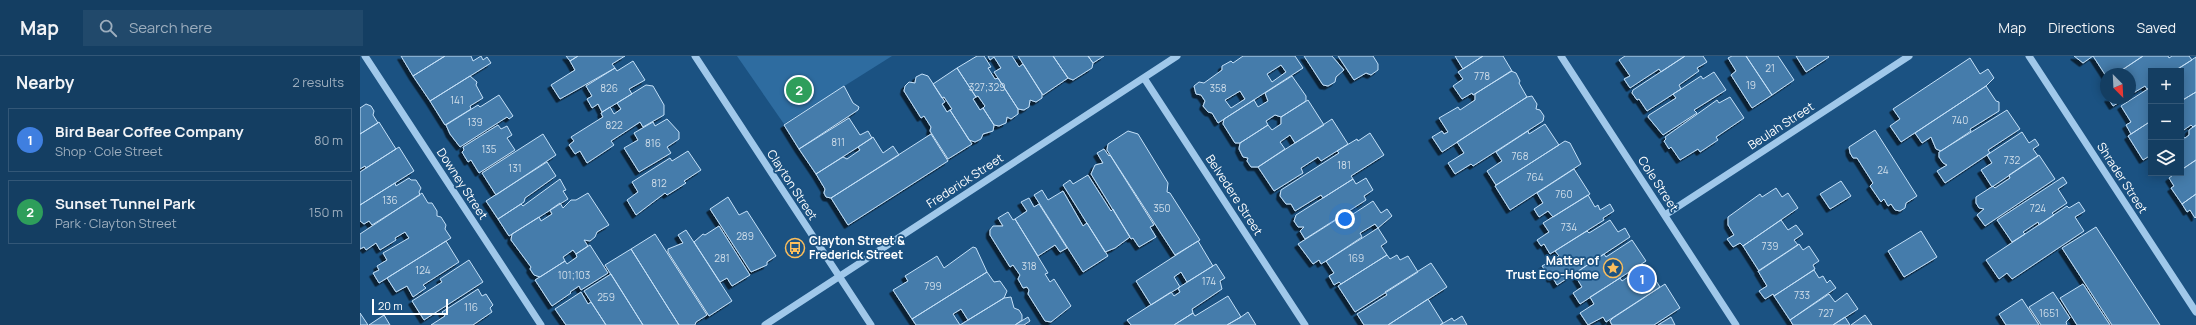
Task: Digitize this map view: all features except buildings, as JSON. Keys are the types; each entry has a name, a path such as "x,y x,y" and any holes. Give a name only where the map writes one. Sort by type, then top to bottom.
{"street":[{"name":"Downey Street","path":"365,56 541,325"},
{"name":"Clayton Street","path":"695,56 871,325"},
{"name":"Frederick Street","path":"765,325 1177,56"},
{"name":"Cole Street","path":"1561,56 1736,325"},
{"name":"Beulah Street","path":"1665,215 1909,56"},
{"name":"Shrader Street","path":"2029,56 2196,312"},
{"name":"Belvedere Street","path":"1144,78 1305,325"}],"shaded area":[{"path":"737,56 892,56 784,124"}],"place":[{"name":"Sunset Tunnel Park","path":"799,90"},
{"name":"Clayton Street & Frederick Street","path":"795,248"},
{"name":"Matter of Trust Eco-Home","path":"1613,268"},
{"name":"Bird Bear Coffee Company","path":"1642,279"}]}
